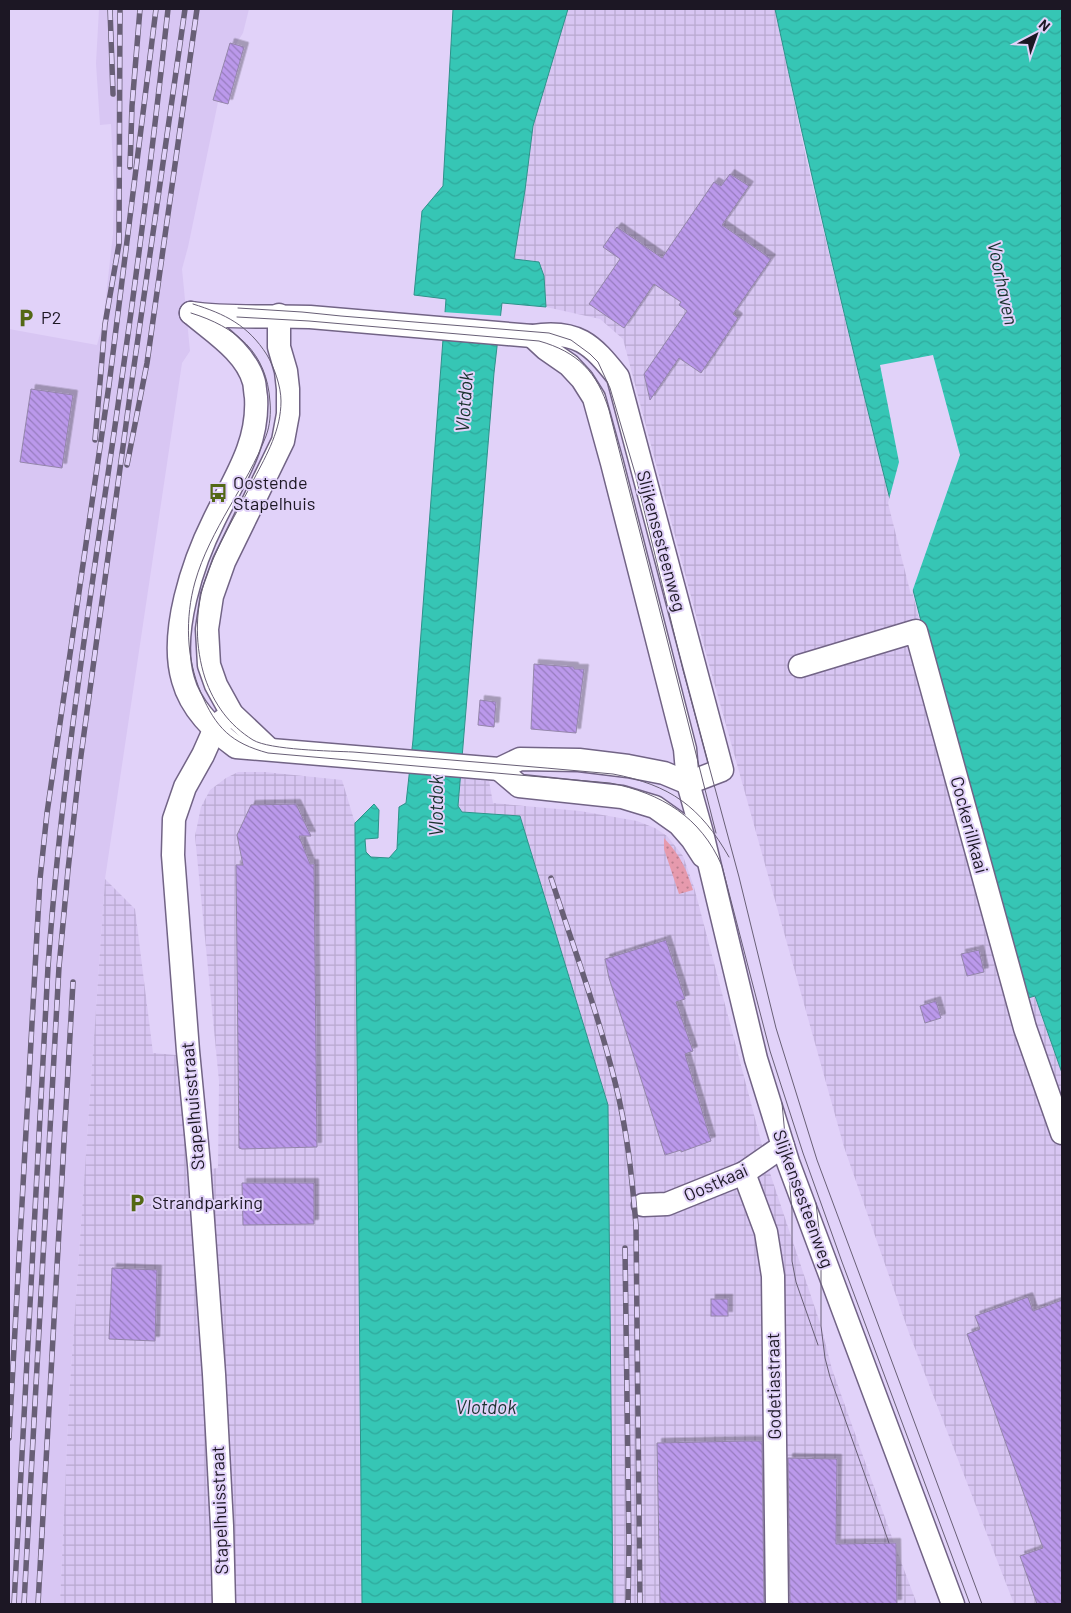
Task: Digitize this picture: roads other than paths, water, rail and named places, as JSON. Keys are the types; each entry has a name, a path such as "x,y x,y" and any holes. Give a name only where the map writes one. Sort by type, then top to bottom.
{"street":[{"name":"Slijkensesteenweg","path":"215,731 195,707 183,680 179,650 182,624 188,584 214,521 252,440 257,414 254,383 246,364 192,308 531,335 549,333 574,336 600,353 618,377 722,770 688,783"},
{"path":"269,749 232,714 216,685 209,665 207,629 212,596 224,562 283,442 288,414 288,389 286,371 279,347 279,315"},
{"name":"Slijkensesteenweg","path":"531,335 546,349 569,365 594,398 685,749 688,783 756,1059 783,1146 953,1604"},
{"name":"Cockerillkaai","path":"800,666 916,631 1021,1013 1062,1133"},
{"name":"Stapelhuisstraat","path":"224,1604 214,1374 199,1165 173,855 174,819 182,795 218,724 232,714"},
{"path":"215,731 236,747 499,769 520,759 579,760 664,773 688,783"},
{"path":"499,769 519,786 622,797 655,807 678,824 692,839 709,865"},
{"name":"Oostkaai","path":"643,1205 667,1204 744,1173 783,1146"},
{"name":"Godetiastraat","path":"744,1173 766,1232 773,1276 776,1604"}],"water":[{"name":"Vlotdok","path":"453,9 568,9 533,126 514,259 539,262 544,276 546,307 502,303 494,373 458,806 462,812 520,816 608,1105 613,1604 362,1604 355,823 374,804 379,810 378,838 365,839 366,852 371,857 389,858 397,849 399,807 406,803 413,740 446,299 414,295 422,211 443,186"},
{"name":"Voorhaven","path":"775,9 1062,9 1062,1073 1035,996 1021,1000 923,630 861,382 802,134"}],"tram line":[{"path":"193,304 235,322 252,336 270,360 277,377 281,395 279,422 276,432 264,460 214,556 204,583 199,606 197,630 199,654 205,678 213,697 230,721 253,740 286,748 580,771 613,774 633,779 651,784 682,800 707,824 729,857"},
{"path":"238,308 549,333 571,340 598,362 610,388 635,473 683,670 739,877 776,1028 817,1160 982,1604"},
{"path":"191,313 222,326 246,344 256,356 263,369 268,384 270,406 266,436 210,544 195,582 192,596 189,624 192,666 201,693 213,716 219,725 234,739 268,753 610,783 629,787 646,793 677,810 703,834 722,866 770,1051 803,1153 970,1604"},
{"path":"237,317 309,321 539,341 565,351 584,365 592,374 609,410 716,833"},
{"path":"782,1103 792,1210 792,1261 796,1282 818,1345"},
{"path":"816,1203 821,1247 821,1326 825,1358 889,1543"}],"railway":[{"path":"110,9 113,94"},
{"path":"95,440 105,324 119,244 120,9"},
{"path":"130,167 132,106 140,9"},
{"path":"9,1438 40,879 47,813 109,385 156,9"},
{"path":"14,1604 48,967 54,892 70,743 123,370 153,144 168,9"},
{"path":"24,1604 59,967 68,870 80,763 185,9"},
{"path":"127,465 147,363 197,9"},
{"path":"551,878 608,1056 623,1117 631,1171 636,1225 640,1604"},
{"path":"38,1604 73,982"},
{"path":"625,1248 628,1604"}],"place":[{"name":"P2","path":"26,318"},
{"name":"Oostende Stapelhuis","path":"218,493"},
{"name":"Strandparking","path":"137,1203"}]}
